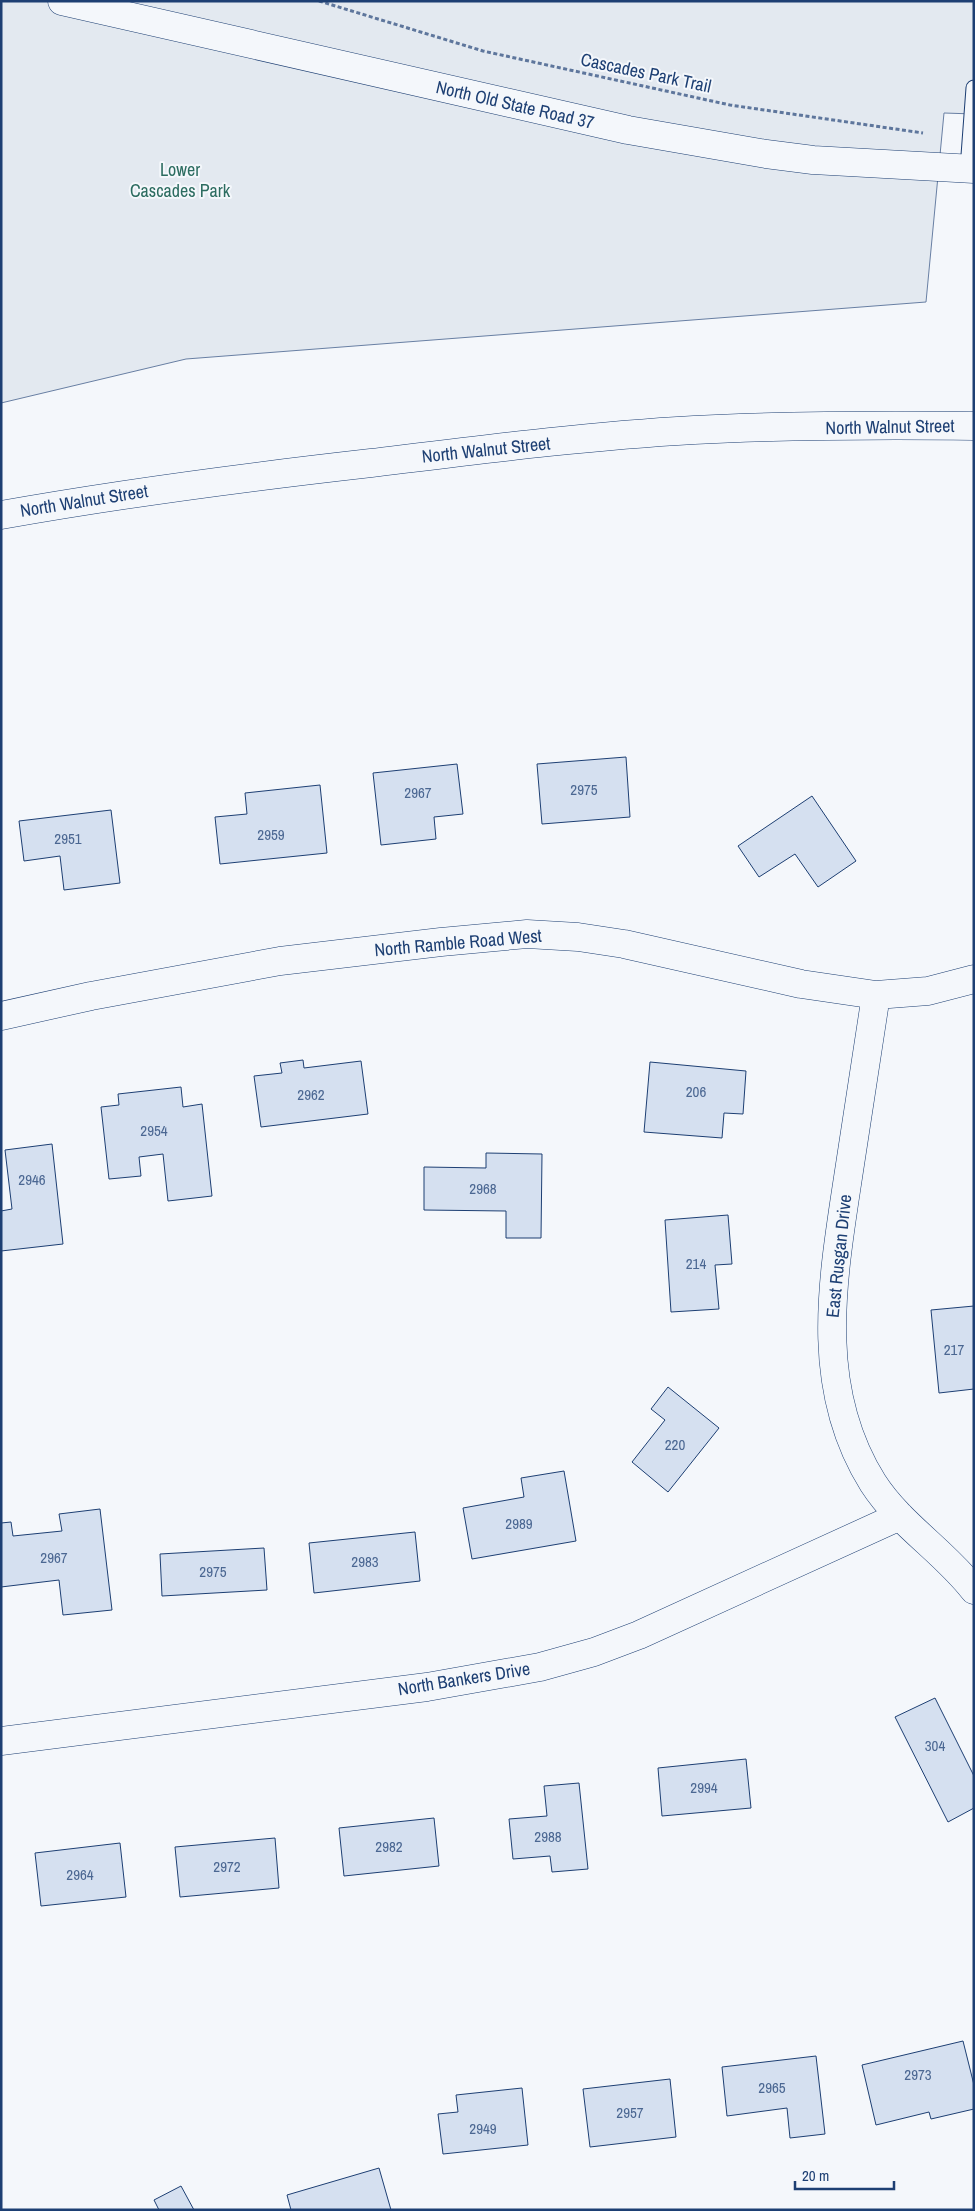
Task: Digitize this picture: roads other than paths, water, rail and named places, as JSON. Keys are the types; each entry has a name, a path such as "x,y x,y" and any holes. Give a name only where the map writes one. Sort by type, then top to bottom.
{"street":[{"name":"North Old State Road 37","path":"62,1 628,130 766,154 813,160 971,169"},
{"name":"North Walnut Street","path":"1,515 85,500 232,479 478,450 693,430 912,425 974,426"},
{"name":"North Ramble Road West","path":"1,1016 91,996 280,961 527,934 578,937 624,944 801,984 876,995 928,991 974,979"},
{"name":"East Rusgan Drive","path":"876,995 831,1298 835,1380 842,1415 855,1451 874,1484 920,1538 963,1576 974,1590"},
{"name":"North Bankers Drive","path":"1,1741 427,1687 540,1667 594,1652 639,1635 900,1516"}],"lane":[{"path":"971,169 974,88"}],"park label":[{"name":"Lower Cascades Park","path":"180,180"}]}
